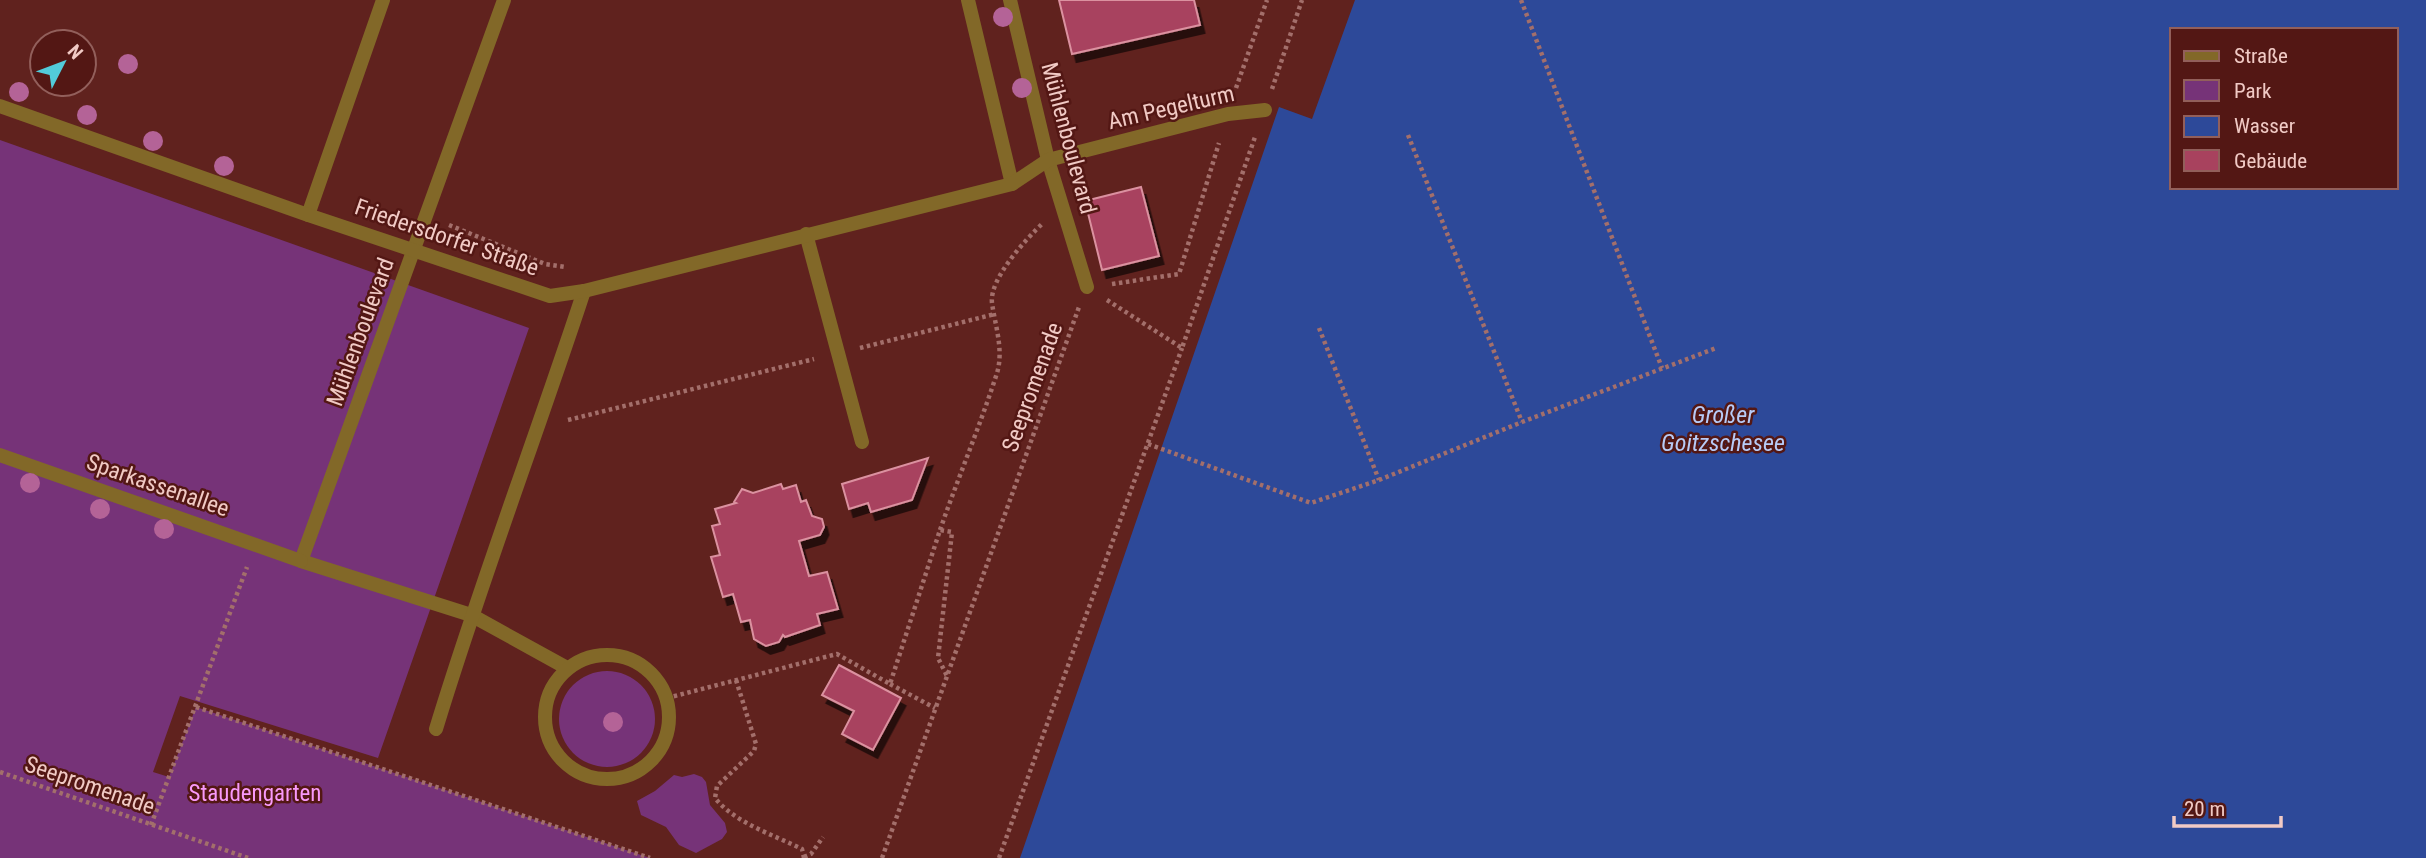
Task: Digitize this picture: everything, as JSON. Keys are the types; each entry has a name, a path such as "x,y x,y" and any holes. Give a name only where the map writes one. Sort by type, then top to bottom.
{"street":[{"path":"308,215 383,0"},
{"name":"Mühlenboulevard","path":"301,561 504,0"},
{"path":"968,0 1012,184"},
{"name":"Mühlenboulevard","path":"1010,0 1048,160 1087,287"},
{"name":"Friedersdorfer Straße","path":"0,106 308,215 550,296 584,291 1012,184"},
{"name":"Am Pegelturm","path":"1012,184 1048,160 1228,114 1265,110"},
{"path":"806,234 862,442"},
{"path":"436,729 471,615 542,420 584,291"},
{"name":"Sparkassenallee","path":"0,454 301,561 471,615 567,668"},
{"path":"605,654 625,657 643,666 658,680 667,698 670,719 666,740 655,758 639,771 620,779 599,780 579,774 562,762 550,744 544,724 545,703 553,684 567,668 585,658 605,654"}],"path":[{"path":"1087,287 1179,274 1228,114 1267,0"},
{"path":"999,858 1182,348 1302,0"},
{"path":"1521,0 1662,368"},
{"path":"1408,135 1522,422"},
{"path":"890,684 940,530 998,369 999,335 992,300 1004,267 1025,240 1050,216 1065,214"},
{"path":"426,216 545,264 575,268"},
{"path":"1087,287 1182,348"},
{"name":"Seepromenade","path":"882,858 1087,287"},
{"path":"542,420 555,423 995,314"},
{"path":"1320,328 1379,480"},
{"path":"1148,444 1311,503 1379,480 1716,348"},
{"path":"940,530 952,532 938,657 947,676"},
{"path":"151,825 256,543"},
{"path":"667,698 837,654 935,709"},
{"path":"736,680 756,744 754,751 717,786 715,798 724,809 802,849 804,858 811,854 823,837"},
{"path":"195,707 650,858"},
{"name":"Seepromenade","path":"0,772 248,858"}],"green space":[{"name":"Staudengarten","path":"0,140 529,328 378,758 180,696 153,772 169,777 196,707 650,858 0,858"},
{"path":"607,671 625,675 641,685 651,701 655,719 651,737 641,753 625,763 607,767 589,763 573,753 563,737 559,719 563,701 573,685 589,675"},
{"path":"694,774 706,782 710,805 725,823 727,832 722,839 696,853 679,845 666,827 641,815 637,801 655,791 674,775 682,777"}],"water":[{"name":"Großer Goitzschesee","path":"1355,0 2426,0 2426,858 1020,858 1279,107 1312,119"}],"building":[{"path":"1059,0 1194,0 1200,25 1072,54"},
{"path":"1141,187 1159,256 1102,270 1085,201"},
{"path":"928,458 912,500 871,512 868,503 849,509 842,484"},
{"path":"781,484 783,489 796,485 801,502 806,500 812,516 822,519 824,527 820,535 799,541 809,576 827,572 838,609 817,614 820,625 785,637 783,635 779,642 766,646 754,639 750,620 741,622 733,594 723,597 711,557 720,555 712,526 720,524 715,509 736,503 734,502 742,489 753,493"},
{"path":"839,665 901,698 873,750 842,734 854,711 822,695"}]}
